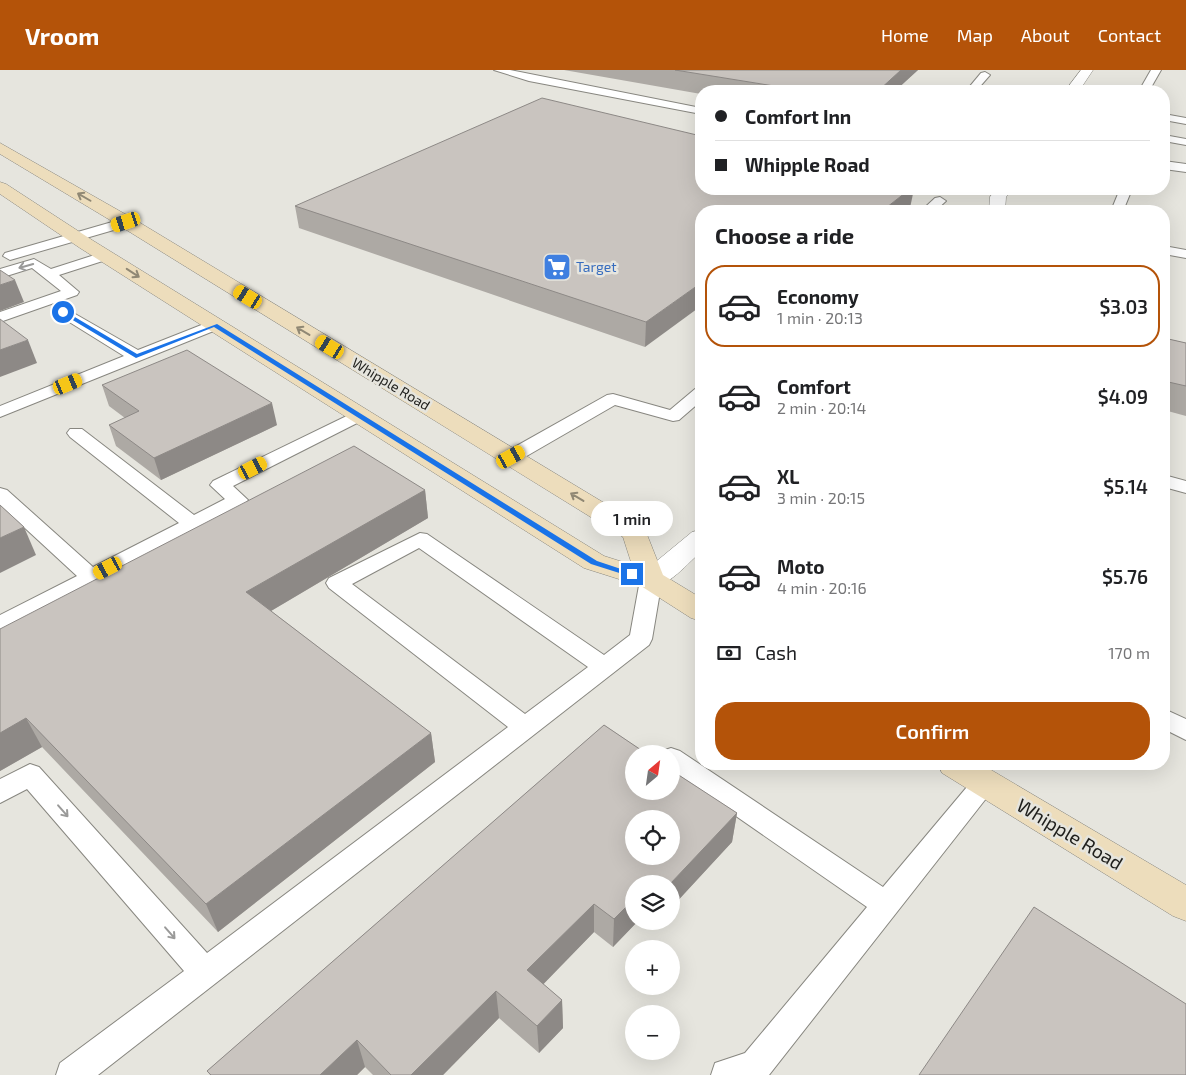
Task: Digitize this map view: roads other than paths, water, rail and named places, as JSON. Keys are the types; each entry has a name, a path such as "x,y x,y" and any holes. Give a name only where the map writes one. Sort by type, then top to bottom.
{"main road":[{"name":"Whipple Road","path":"0,148 126,222 635,532 652,580"},
{"path":"4,192 594,562 652,580 695,607"},
{"name":"Whipple Road","path":"965,770 1186,904"}],"street":[{"path":"1076,85 1087,70"},
{"path":"652,580 695,543"}],"lane":[{"path":"499,70 529,78 695,110"},
{"path":"1147,85 1156,70"},
{"path":"976,85 985,75"},
{"path":"1170,119 1186,121"},
{"path":"1170,139 1186,142"},
{"path":"1170,165 1186,168"},
{"path":"935,205 940,201"},
{"path":"0,259 126,222"},
{"path":"1170,251 1186,254"},
{"path":"49,274 106,256"},
{"path":"0,274 34,263 72,292 0,317"},
{"path":"63,312 136,356"},
{"path":"0,412 215,325"},
{"path":"511,457 613,400 673,416 695,398"},
{"path":"0,625 238,500 220,485 359,415"},
{"path":"76,433 193,524"},
{"path":"1170,483 1186,487"},
{"path":"0,494 91,577"},
{"path":"525,727 337,584 420,539 604,666"},
{"path":"72,1075 206,974 604,666 642,639 652,580"},
{"path":"1170,721 1186,730"},
{"path":"680,765 887,905"},
{"path":"0,792 30,774 206,974"},
{"path":"743,1072 887,905 986,782"}],"place":[{"name":"Target","path":"557,267"}]}
